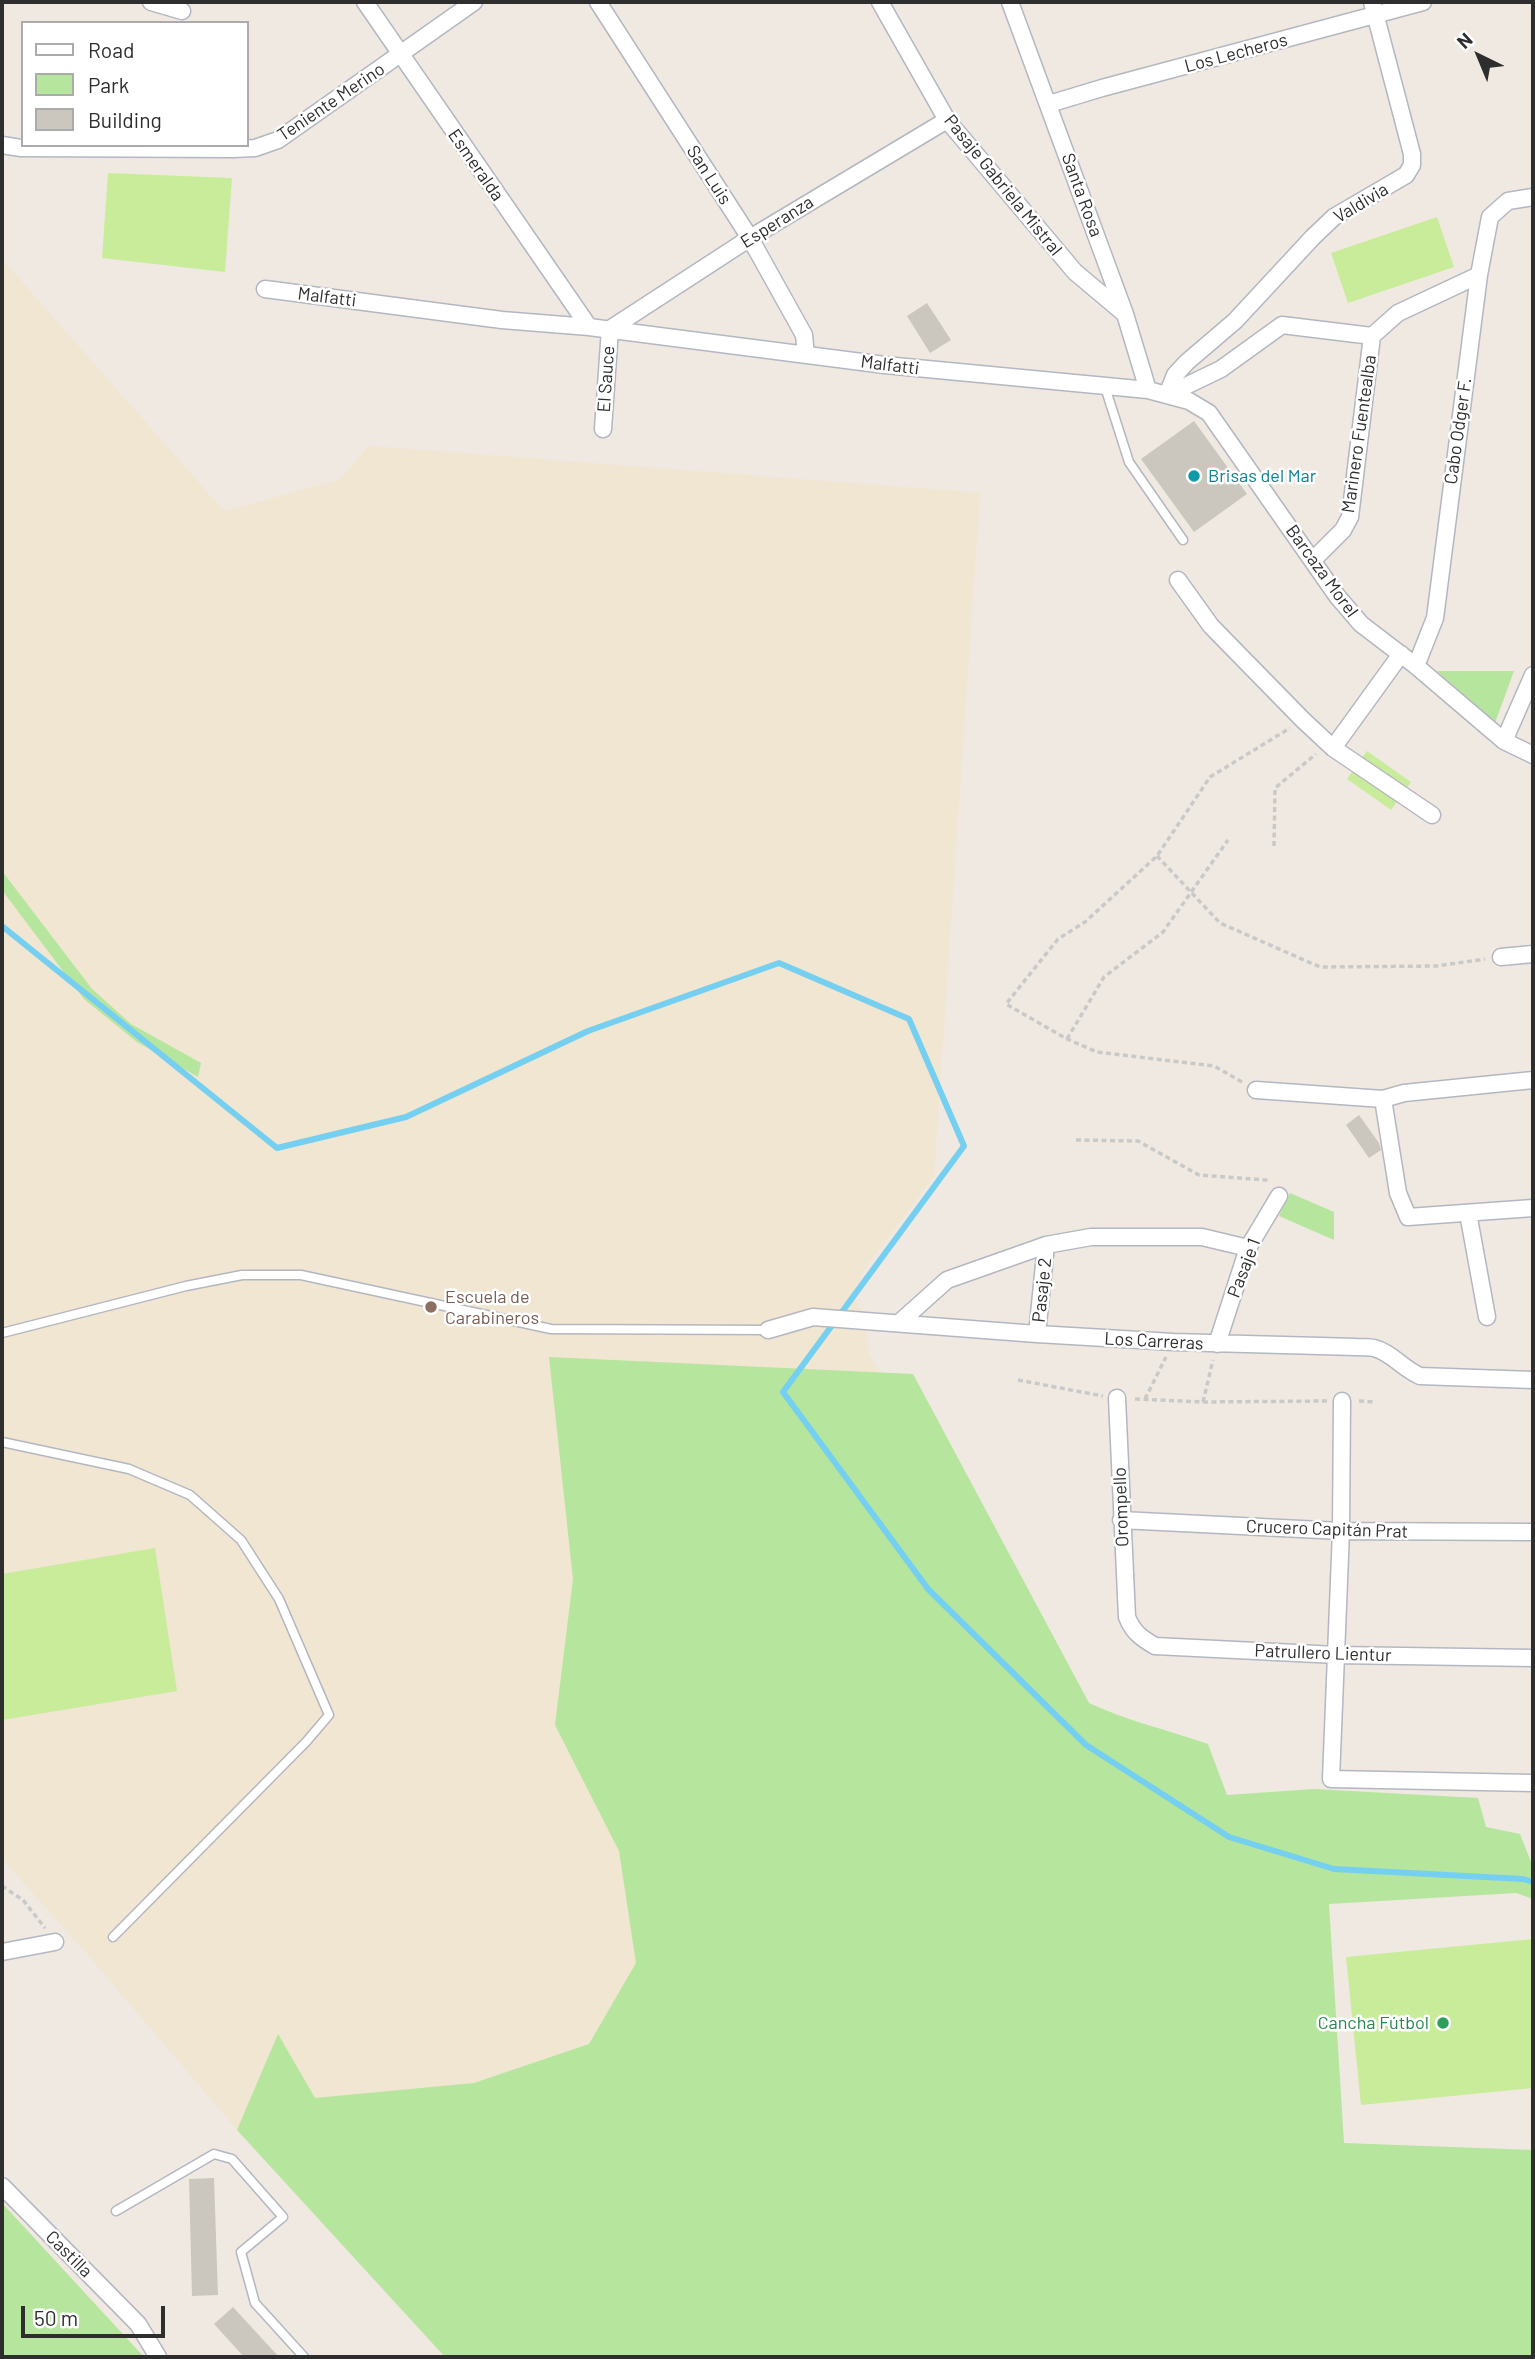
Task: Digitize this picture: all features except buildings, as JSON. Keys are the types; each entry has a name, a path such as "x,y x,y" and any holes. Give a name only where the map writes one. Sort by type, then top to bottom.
{"street":[{"path":"151,2 181,12"},
{"name":"Esmeralda","path":"365,2 589,327"},
{"name":"Teniente Merino","path":"2,145 21,148 255,148 278,140 474,2"},
{"name":"San Luis","path":"598,2 750,239 804,335 806,355"},
{"name":"Pasaje Gabriela Mistral","path":"880,2 947,120 1075,272 1125,314"},
{"name":"Santa Rosa","path":"1010,2 1125,314 1148,390"},
{"name":"Los Lecheros","path":"1049,104 1282,41 1374,8 1423,2"},
{"name":"Valdivia","path":"1167,395 1175,375 1235,321 1312,237 1334,217 1406,175 1412,166 1412,154 1374,8"},
{"name":"Esperanza","path":"610,329 750,239 947,120"},
{"name":"Cabo Odger F.","path":"1416,666 1435,618 1479,275 1490,217 1508,201 1533,197"},
{"path":"1167,395 1221,369 1282,325 1372,336 1398,313 1479,275"},
{"name":"Malfatti","path":"265,289 502,320 610,329 885,365 1148,390 1167,395"},
{"name":"El Sauce","path":"603,429 610,329"},
{"name":"Marinero Fuentealba","path":"1313,560 1343,530 1350,517 1372,336"},
{"name":"Barcaza Morel","path":"1167,395 1189,401 1209,413 1348,610 1361,624 1416,666 1504,741 1533,755"},
{"path":"1178,580 1211,626 1331,746 1433,815"},
{"path":"1331,746 1401,654"},
{"path":"1504,741 1533,675"},
{"path":"1501,957 1533,954"},
{"path":"1256,1090 1383,1099 1404,1093 1533,1080"},
{"path":"1383,1099 1398,1193 1408,1217 1533,1208"},
{"name":"Pasaje 1","path":"1217,1344 1248,1248 1279,1196"},
{"path":"1468,1213 1487,1317"},
{"path":"900,1322 947,1280 1046,1245 1091,1237 1202,1237 1248,1248"},
{"name":"Pasaje 2","path":"1037,1334 1046,1245"},
{"name":"Los Carreras","path":"768,1330 813,1317 1173,1342 1375,1348 1406,1370 1420,1376 1533,1380"},
{"name":"Orompello","path":"1117,1398 1127,1617"},
{"path":"1342,1401 1341,1531 1331,1779 1533,1783"},
{"name":"Crucero Capitán Prat","path":"1121,1520 1341,1531 1533,1532"},
{"name":"Patrullero Lientur","path":"1127,1617 1131,1628 1141,1639 1155,1646 1337,1655 1533,1658"},
{"path":"2,1952 55,1942"},
{"name":"Castilla","path":"2,2186 138,2324 158,2357"}],"lane":[{"path":"1105,387 1129,462 1183,540"},
{"path":"2,1333 186,1286 242,1275 301,1275 551,1329 768,1330"},
{"path":"2,1443 129,1469 190,1495 241,1541 279,1599 328,1715 306,1742 113,1937"},
{"path":"117,2211 214,2154 232,2159 283,2217 242,2252 255,2302 304,2357"}],"path":[{"path":"1256,1090 1214,1066 1097,1052 1067,1039 1006,1004 1058,939 1085,922 1157,856 1210,777 1303,720"},
{"path":"1273,846 1275,788 1331,746"},
{"path":"1067,1039 1104,977 1163,932 1228,840"},
{"path":"1157,856 1220,923 1320,967 1437,966 1501,957"},
{"path":"1076,1140 1138,1141 1199,1175 1266,1180 1279,1196"},
{"path":"1145,1399 1173,1342"},
{"path":"1203,1402 1217,1344"},
{"path":"1018,1380 1117,1398 1203,1402 1374,1402"},
{"path":"2,1886 23,1900 55,1942"}],"shaded area":[{"name":"Escuela de Carabineros","path":"2,259 224,511 339,480 369,446 980,493 934,1176 862,1273 854,1296 865,1317 869,1354 1368,2211 445,2357 237,2130 2,1859"}],"green space":[{"path":"108,173 232,178 225,272 102,258"},
{"path":"1437,217 1454,267 1348,303 1331,253"},
{"path":"1437,671 1514,671 1495,723"},
{"path":"1367,751 1411,782 1391,810 1347,779"},
{"path":"2,871 92,989 131,1024 201,1063 198,1077 137,1042 84,999 2,890"},
{"path":"1290,1193 1334,1212 1334,1240 1279,1216"},
{"path":"549,1357 913,1374 1089,1703 1208,1744 1227,1795 1314,1789 1478,1798 1486,1827 1520,1834 1533,1867 1533,1899 1516,1893 1329,1904 1344,2143 1533,2150 1533,2357 445,2357 237,2130 278,2034 315,2098 474,2083 589,2044 636,1963 619,1851 555,1725 573,1579"},
{"path":"155,1548 177,1691 2,1720 2,1574"},
{"name":"Cancha Fútbol","path":"1533,1939 1533,2088 1361,2105 1346,1957"},
{"path":"2,2203 144,2357 2,2357"}],"waterway":[{"path":"2,926 277,1148 406,1117 588,1031 779,963 909,1019 964,1146 783,1392 928,1589 1086,1745 1229,1837 1334,1869 1523,1879 1533,1882"}],"place":[{"name":"Brisas del Mar","path":"1194,476"},
{"name":"Escuela de Carabineros","path":"431,1307"},
{"name":"Cancha Fútbol","path":"1443,2023"}]}
